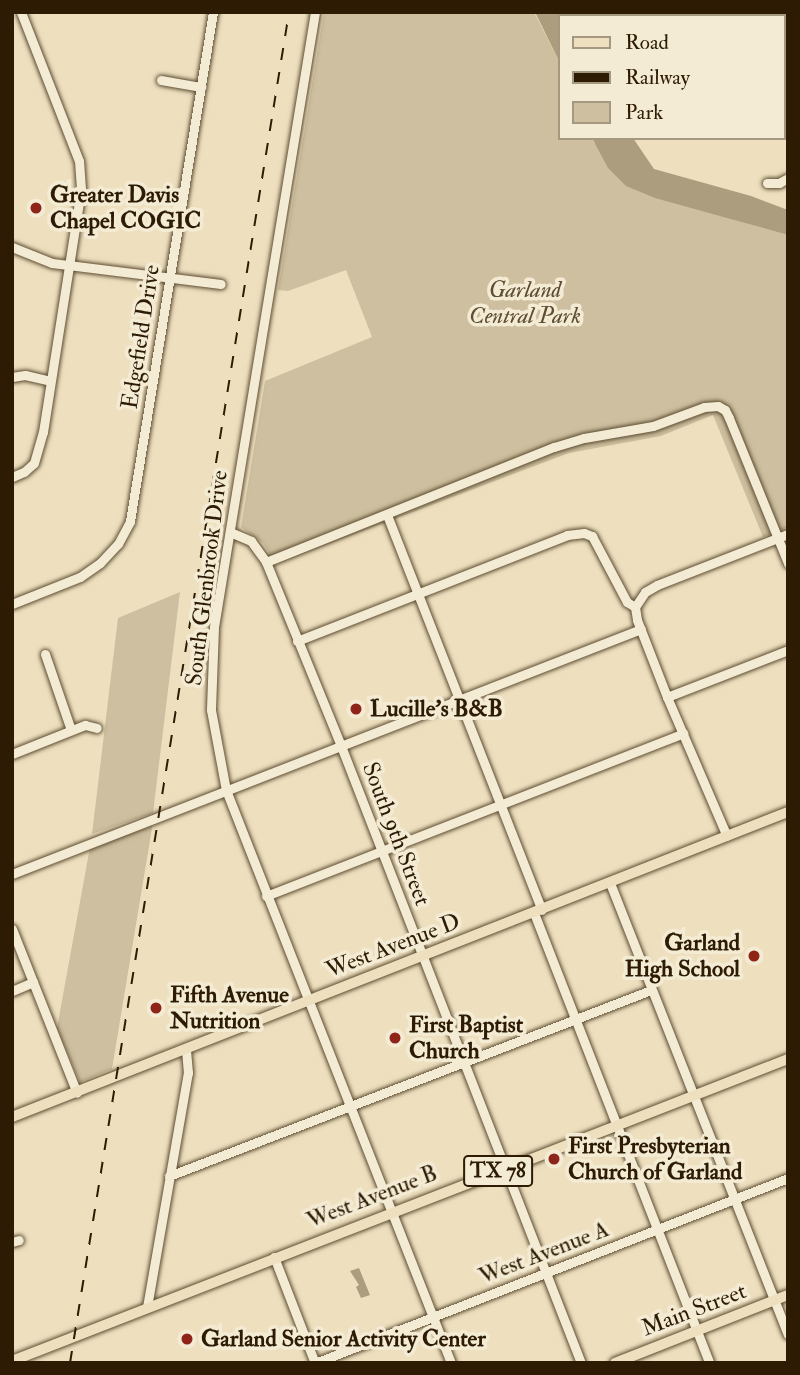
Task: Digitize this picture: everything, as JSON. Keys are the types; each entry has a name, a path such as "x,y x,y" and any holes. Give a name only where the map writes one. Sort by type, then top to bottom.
{"main road":[{"name":"West Avenue D","path":"12,1117 788,812"},
{"name":"West Avenue B","path":"12,1361 788,1059"},
{"name":"Main Street","path":"615,1363 788,1295"}],"street":[{"path":"12,477 24,472 37,454 81,189 79,161 21,12"},
{"name":"Edgefield Drive","path":"12,604 80,577 100,563 124,534 142,454 214,12"},
{"name":"South Glenbrook Drive","path":"315,12 214,628 210,692 216,748 226,790 451,1363"},
{"path":"161,80 201,87"},
{"path":"767,183 779,183 788,178"},
{"path":"12,247 30,256 70,265 221,284"},
{"path":"12,377 25,375 50,381"},
{"path":"266,562 554,447 583,438 653,426 704,407 718,406 725,410 729,418 788,563"},
{"path":"387,514 501,804 575,1020 709,1363"},
{"name":"South 9th Street","path":"230,531 251,541 266,562 341,746 581,1363"},
{"path":"297,641 575,533 592,536 627,602 635,607 667,697 726,836"},
{"path":"635,607 645,592 657,585 788,534"},
{"path":"12,874 641,629"},
{"path":"667,697 788,650"},
{"path":"46,654 71,730"},
{"path":"12,754 85,725 97,728"},
{"path":"266,896 683,733"},
{"path":"610,883 788,1334"},
{"path":"12,929 77,1093"},
{"path":"12,991 33,982"},
{"path":"169,1176 651,990"},
{"path":"147,1307 188,1073 186,1050"},
{"name":"West Avenue A","path":"315,1363 788,1178"},
{"path":"274,1257 315,1363"}],"green space":[{"name":"Garland Central Park","path":"324,12 534,12 558,59 558,140 593,140 742,222 788,235 788,527 763,537 713,415 661,436 569,453 276,564 263,543 241,527 265,381 372,337 346,270 288,291 278,290"},
{"path":"180,592 153,813 92,834 118,618"},
{"path":"153,822 112,1069 80,1082 57,1028 90,847"}],"shaded area":[{"path":"535,12 573,14 558,14 558,59"},
{"path":"593,140 634,140 654,169 751,196 788,210 788,235 655,198 626,186 608,168"},
{"path":"359,1268 370,1295 361,1298 356,1287 359,1285 350,1271"}],"railway":[{"path":"70,1363 289,12"}],"place":[{"name":"Greater Davis Chapel COGIC","path":"36,208"},
{"name":"Lucille's B&B","path":"356,709"},
{"name":"Garland High School","path":"754,956"},
{"name":"Fifth Avenue Nutrition","path":"156,1008"},
{"name":"First Baptist Church","path":"395,1038"},
{"name":"First Presbyterian Church of Garland","path":"554,1159"},
{"name":"Garland Senior Activity Center","path":"187,1339"}]}
